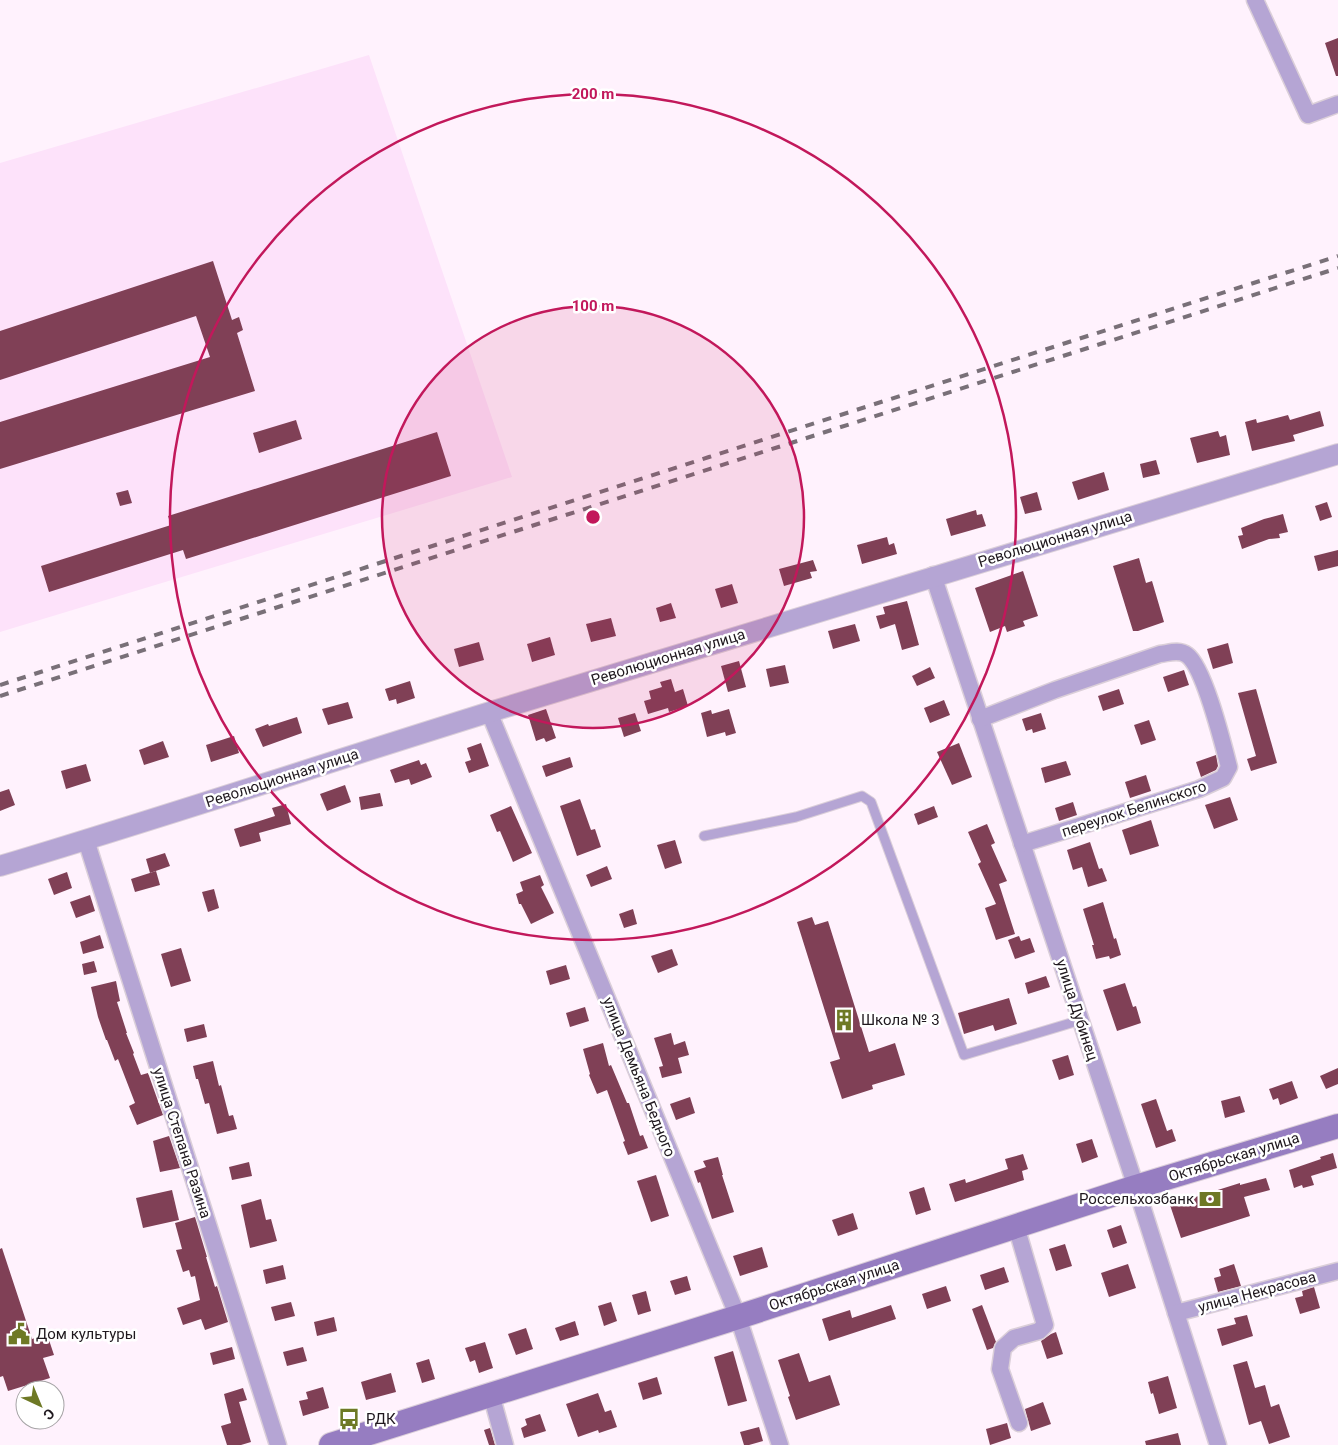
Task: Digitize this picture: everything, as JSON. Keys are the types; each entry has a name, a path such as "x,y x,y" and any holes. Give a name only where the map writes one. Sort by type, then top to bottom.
{"main road":[{"name":"Октябрьская улица","path":"331,1445 738,1317 1136,1187 1338,1126"}],"street":[{"path":"1255,0 1308,115 1338,104"},
{"name":"Революционная улица","path":"0,866 933,575 1338,454"},
{"name":"улица Дубинец","path":"933,575 1136,1187 1218,1445"},
{"name":"переулок Белинского","path":"980,719 1160,654 1178,651 1187,655 1198,668 1210,702 1229,767 1223,778 1199,789 1022,844"},
{"name":"улица Демьяна Бедного","path":"489,712 738,1317 780,1445"},
{"name":"улица Степана Разина","path":"86,840 278,1445"},
{"path":"1016,1226 1044,1324 1039,1331 1014,1338 1002,1348 1000,1369 1019,1423"},
{"name":"улица Некрасова","path":"1176,1313 1338,1271"},
{"path":"491,1394 505,1445"}],"lane":[{"path":"704,836 796,818 862,796 871,802 964,1054 1081,1020"}],"shaded area":[{"path":"369,55 512,477 0,632 0,163"}],"building":[{"path":"1338,38 1338,76 1336,76 1325,43"},
{"path":"213,261 232,320 239,317 243,330 237,333 255,391 0,469 0,422 210,357 196,316 0,380 0,331"},
{"path":"1320,411 1324,426 1293,435 1295,441 1252,451 1245,422 1256,419 1257,423 1288,415 1290,420"},
{"path":"296,420 302,439 259,453 253,433"},
{"path":"1218,431 1220,437 1226,435 1230,455 1197,463 1190,438"},
{"path":"437,432 451,476 186,559 183,550 49,592 41,566 171,525 168,516"},
{"path":"1156,460 1160,474 1143,478 1140,464"},
{"path":"1104,472 1109,490 1078,500 1072,482"},
{"path":"128,490 132,503 120,506 116,493"},
{"path":"1037,492 1042,510 1025,514 1020,497"},
{"path":"1327,502 1332,517 1320,521 1315,506"},
{"path":"976,510 977,515 982,514 986,526 951,536 946,519"},
{"path":"1283,514 1288,532 1279,534 1280,538 1269,539 1242,549 1238,536 1243,535 1241,528"},
{"path":"887,537 889,545 894,543 897,554 862,564 857,545"},
{"path":"1338,550 1338,566 1318,571 1314,556"},
{"path":"1139,558 1146,583 1152,581 1164,622 1133,631 1113,566"},
{"path":"813,560 817,571 810,572 812,578 784,586 779,569"},
{"path":"1023,571 1038,616 1023,621 1025,626 1007,632 1005,626 990,632 975,588"},
{"path":"732,584 738,603 721,608 715,589"},
{"path":"907,601 919,645 902,650 895,624 880,629 876,616 885,614 883,607"},
{"path":"671,603 676,618 660,622 656,608"},
{"path":"611,618 616,636 591,642 586,624"},
{"path":"855,624 860,641 833,649 828,631"},
{"path":"550,637 555,655 532,662 527,644"},
{"path":"479,642 484,660 459,667 454,649"},
{"path":"1228,643 1233,663 1213,669 1207,649"},
{"path":"739,661 746,687 728,692 721,666"},
{"path":"785,665 789,683 770,687 766,669"},
{"path":"930,667 935,678 917,686 912,676"},
{"path":"1184,670 1189,685 1168,692 1163,677"},
{"path":"671,679 675,692 683,689 688,706 669,712 668,708 648,714 644,701 651,699 649,691 662,687 660,682"},
{"path":"410,681 415,698 397,704 396,699 389,701 385,689"},
{"path":"1119,689 1124,704 1103,711 1098,696"},
{"path":"1256,689 1277,763 1251,771 1247,759 1256,756 1238,693"},
{"path":"944,700 950,715 930,723 924,708"},
{"path":"348,702 353,718 328,725 322,709"},
{"path":"546,709 556,738 546,742 544,738 536,741 528,715"},
{"path":"729,709 736,733 726,736 725,732 707,737 701,713 711,710 712,714"},
{"path":"635,713 641,731 624,737 618,718"},
{"path":"1041,713 1046,729 1033,733 1032,729 1026,731 1022,719"},
{"path":"297,717 302,733 263,747 255,729"},
{"path":"1149,720 1156,740 1141,745 1134,725"},
{"path":"234,736 239,753 211,762 206,745"},
{"path":"163,741 169,757 144,765 139,750"},
{"path":"481,743 489,766 469,773 465,762 471,760 467,748"},
{"path":"959,743 972,777 952,785 937,752"},
{"path":"1216,755 1218,766 1216,770 1201,777 1196,762"},
{"path":"570,757 573,767 546,777 542,766"},
{"path":"419,760 421,765 426,763 432,777 411,785 409,779 395,783 390,770"},
{"path":"1066,761 1071,775 1045,783 1041,768"},
{"path":"86,764 91,781 66,789 61,771"},
{"path":"1146,775 1151,791 1130,798 1125,782"},
{"path":"345,785 351,802 327,811 320,794"},
{"path":"9,789 15,805 0,811 0,792"},
{"path":"380,793 383,806 361,810 359,797"},
{"path":"1230,797 1238,820 1214,829 1205,805"},
{"path":"580,799 591,830 595,829 601,847 577,856 560,806"},
{"path":"1073,802 1077,815 1059,821 1055,808"},
{"path":"286,804 291,824 259,833 261,841 240,847 234,829 275,816 272,808"},
{"path":"511,806 532,853 513,862 500,831 497,832 490,815"},
{"path":"934,806 938,817 918,825 914,814"},
{"path":"1151,820 1159,846 1130,855 1122,830"},
{"path":"987,824 995,843 991,845 1007,881 999,884 1015,934 996,940 985,908 996,904 978,864 981,862 968,832"},
{"path":"675,840 682,863 665,869 657,845"},
{"path":"1090,842 1099,869 1102,868 1107,881 1088,887 1082,867 1073,870 1067,850"},
{"path":"165,853 170,866 150,873 146,859"},
{"path":"607,866 612,879 591,887 586,875"},
{"path":"156,871 160,885 135,892 131,879"},
{"path":"67,872 72,888 54,895 48,879"},
{"path":"540,875 544,885 541,887 554,913 531,924 521,904 519,904 516,894 523,891 520,882"},
{"path":"214,889 219,908 208,912 202,892"},
{"path":"90,895 95,911 76,918 70,902"},
{"path":"1103,902 1121,955 1110,959 1109,956 1096,959 1092,945 1094,945 1083,909"},
{"path":"633,909 637,924 624,928 619,914"},
{"name":"Школа № 3","path":"812,917 815,925 828,921 869,1052 895,1043 905,1075 872,1085 873,1089 842,1099 830,1062 840,1059 797,922"},
{"path":"100,935 104,948 83,954 80,942"},
{"path":"1019,936 1021,941 1030,938 1035,952 1015,959 1008,940"},
{"path":"181,948 191,981 171,987 161,954"},
{"path":"672,949 678,965 658,973 651,956"},
{"path":"94,961 97,972 84,975 82,964"},
{"path":"566,965 570,979 550,985 546,971"},
{"path":"1046,976 1050,987 1028,994 1025,983"},
{"path":"116,981 120,1001 117,1002 133,1054 141,1075 148,1073 163,1115 137,1125 129,1106 135,1103 118,1059 115,1061 106,1040 91,987"},
{"path":"1125,983 1133,1007 1136,1006 1141,1023 1117,1031 1103,990"},
{"path":"1009,998 1017,1024 995,1031 993,1025 964,1034 958,1013"},
{"path":"585,1007 589,1021 570,1027 566,1013"},
{"path":"204,1024 207,1037 187,1042 184,1029"},
{"path":"671,1033 674,1045 685,1041 689,1055 678,1058 682,1073 662,1078 659,1067 663,1066 654,1038"},
{"path":"603,1043 609,1066 611,1065 627,1103 629,1103 640,1136 643,1135 648,1148 628,1155 607,1090 597,1094 589,1075 583,1049"},
{"path":"1068,1055 1074,1075 1059,1080 1052,1060"},
{"path":"213,1061 229,1116 233,1115 237,1129 217,1134 209,1103 205,1104 193,1066"},
{"path":"1338,1068 1338,1084 1326,1089 1320,1076"},
{"path":"1292,1081 1298,1098 1280,1105 1278,1098 1273,1100 1269,1089"},
{"path":"1240,1096 1245,1112 1225,1118 1221,1101"},
{"path":"690,1097 695,1113 676,1120 670,1104"},
{"path":"1156,1099 1167,1131 1172,1129 1176,1141 1156,1148 1141,1104"},
{"path":"169,1136 180,1168 160,1172 153,1141"},
{"path":"1092,1139 1098,1157 1082,1163 1076,1144"},
{"path":"1333,1153 1337,1168 1311,1176 1314,1185 1303,1188 1302,1185 1294,1188 1289,1170"},
{"path":"1023,1154 1028,1169 1022,1171 1024,1180 955,1202 949,1184 965,1179 966,1183 1008,1169 1005,1159"},
{"path":"718,1157 734,1212 712,1219 700,1182 698,1183 694,1171 706,1167 703,1161"},
{"path":"249,1162 252,1176 232,1180 229,1167"},
{"path":"656,1175 669,1216 651,1222 637,1181"},
{"path":"1266,1178 1270,1190 1244,1197 1250,1216 1181,1238 1170,1205 1240,1183 1240,1185"},
{"path":"924,1187 931,1210 916,1215 909,1192"},
{"path":"172,1190 179,1220 143,1228 136,1198"},
{"path":"261,1199 266,1220 271,1219 277,1241 250,1248 241,1205"},
{"path":"853,1213 858,1229 838,1236 832,1220"},
{"path":"195,1217 215,1287 217,1286 228,1322 205,1330 201,1319 183,1325 177,1308 200,1300 195,1276 191,1277 189,1270 183,1272 176,1250 182,1249 175,1223"},
{"path":"1121,1225 1127,1243 1113,1248 1107,1230"},
{"path":"1065,1244 1072,1266 1056,1271 1049,1249"},
{"path":"762,1247 768,1267 740,1276 733,1256"},
{"path":"2,1248 32,1339 47,1334 54,1355 43,1358 50,1378 44,1380 15,1380 15,1389 8,1391 3,1376 0,1377 0,1249"},
{"path":"1128,1264 1136,1288 1109,1297 1101,1273"},
{"path":"1234,1264 1241,1286 1218,1292 1214,1278 1221,1276 1219,1269"},
{"path":"283,1265 286,1279 266,1284 263,1270"},
{"path":"1004,1267 1009,1282 985,1290 980,1275"},
{"path":"687,1276 691,1290 675,1295 670,1281"},
{"path":"946,1286 951,1301 927,1309 922,1294"},
{"path":"1314,1287 1320,1308 1300,1314 1295,1298 1303,1296 1302,1291"},
{"path":"646,1291 651,1311 638,1315 632,1295"},
{"path":"291,1302 295,1316 275,1321 271,1307"},
{"path":"611,1302 617,1321 604,1326 598,1306"},
{"path":"891,1305 896,1319 829,1341 822,1319 850,1310 852,1318"},
{"path":"982,1305 996,1342 993,1348 987,1350 972,1309"},
{"path":"1247,1315 1253,1336 1222,1346 1217,1329 1236,1324 1234,1318"},
{"path":"334,1317 337,1331 317,1336 314,1322"},
{"path":"575,1321 579,1335 560,1341 555,1328"},
{"path":"526,1328 533,1349 516,1355 508,1334"},
{"path":"1056,1332 1063,1354 1047,1359 1041,1341"},
{"path":"485,1342 493,1368 479,1373 475,1360 470,1362 465,1348"},
{"path":"232,1347 235,1359 213,1365 210,1353"},
{"path":"303,1347 307,1361 287,1366 283,1352"},
{"path":"733,1351 747,1401 728,1406 714,1357"},
{"path":"799,1353 809,1382 830,1375 840,1405 796,1420 778,1360"},
{"path":"429,1359 435,1379 422,1383 416,1363"},
{"path":"1247,1361 1255,1388 1265,1385 1271,1407 1279,1404 1290,1437 1269,1444 1261,1421 1249,1425 1233,1365"},
{"path":"391,1373 396,1392 366,1400 361,1382"},
{"path":"1168,1376 1177,1408 1159,1414 1148,1382"},
{"path":"657,1377 662,1394 643,1400 638,1383"},
{"path":"323,1387 329,1408 303,1416 299,1401 308,1399 306,1392"},
{"path":"243,1388 247,1400 239,1402 251,1442 241,1445 227,1445 221,1426 231,1423 224,1394"},
{"path":"598,1393 605,1412 611,1410 617,1427 599,1433 598,1430 578,1437 566,1404"},
{"path":"1043,1402 1051,1424 1031,1431 1025,1409"},
{"path":"540,1414 546,1431 524,1438 521,1428 527,1425 525,1419"},
{"path":"1007,1423 1011,1438 990,1445 986,1429"},
{"path":"759,1427 763,1441 744,1445 740,1432"},
{"path":"490,1428 495,1445 489,1445 484,1430"},
{"path":"1178,1433 1181,1445 1146,1445 1145,1441"}],"railway":[{"path":"0,685 1338,256"},
{"path":"0,696 1338,268"}],"place":[{"name":"Школа № 3","path":"844,1020"},
{"name":"Россельхозбанк","path":"1210,1199"},
{"name":"Дом культуры","path":"19,1334"},
{"name":"РДК","path":"349,1419"}]}
